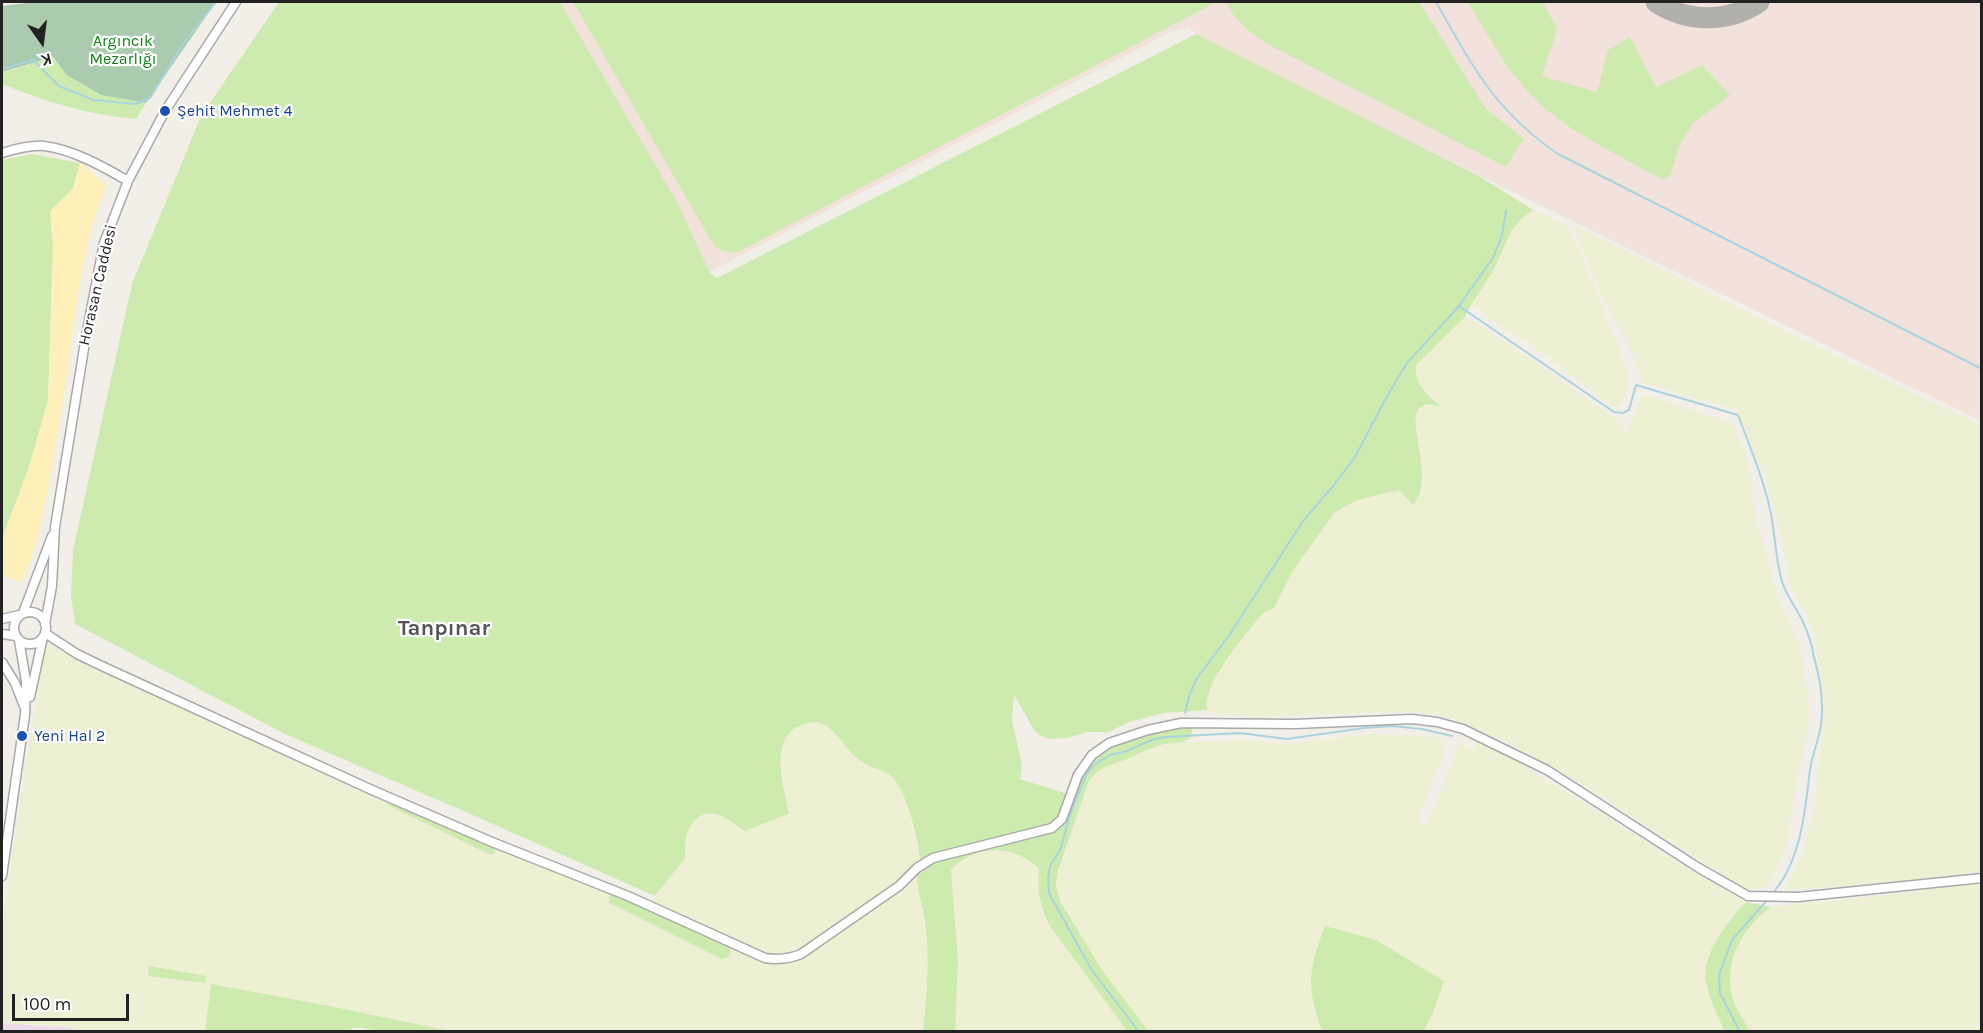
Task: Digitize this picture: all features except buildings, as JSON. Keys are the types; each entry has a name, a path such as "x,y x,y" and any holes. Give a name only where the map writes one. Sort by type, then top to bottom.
{"street":[{"name":"Horasan Caddesi","path":"2,876 26,715 52,586 55,527 86,336 104,243 128,181 165,111 236,2"},
{"path":"2,153 44,146 97,164 128,181"},
{"name":"Horasan Caddesi","path":"21,614 55,527"},
{"path":"2,619 36,613 44,631 77,654 104,667 492,842 628,896 765,958 772,959 787,959 807,950 899,886 917,868 933,858 1053,828 1062,819 1082,768 1097,750 1109,743 1148,729 1181,723 1295,724 1400,718 1425,720 1457,727 1547,770 1699,868 1748,896 1798,897 1982,878"},
{"path":"17,638 13,627 21,614"},
{"path":"2,634 32,644 44,631"},
{"name":"Horasan Caddesi","path":"17,638 26,681 26,715"},
{"path":"2,662 15,683 26,715"}],"shaded area":[{"path":"553,2 1981,2 1981,421 1200,39 1189,27 1169,33 709,272"},
{"path":"2,1023 73,1028 73,1032 2,1031"}],"green space":[{"name":"Argıncık Mezarlığı","path":"34,2 216,2 146,103 101,95 67,75 53,57 2,72 2,6"},
{"path":"279,2 560,2 677,202 710,273 717,278 1196,34 1479,176 1533,210 1512,230 1493,271 1464,318 1416,365 1420,384 1433,400 1444,408 1426,405 1421,407 1417,414 1422,480 1420,494 1413,505 1399,490 1357,500 1334,513 1294,569 1274,608 1263,613 1217,674 1207,700 1208,710 1164,713 1129,722 1109,732 1088,732 1067,738 1049,739 1034,730 1014,695 1012,720 1022,765 1020,779 1068,794 1093,754 1148,730 1190,726 1192,731 1191,737 1185,741 1156,747 1099,770 1095,774 1087,786 1057,874 1056,887 1060,901 1102,970 1148,1031 1127,1031 1050,926 1040,899 1039,869 1018,855 995,850 972,855 951,870 958,960 955,1031 923,1031 926,1004 927,936 918,888 919,850 909,810 901,790 891,776 860,761 832,730 821,723 799,726 784,742 781,766 789,814 745,831 720,815 700,816 687,834 686,857 655,896 285,734 75,624 71,595 73,550 132,284 201,116"},
{"path":"573,2 1217,2 740,251 725,252 713,244"},
{"path":"1226,2 1419,2 1486,109 1524,139 1506,167 1273,47 1240,22"},
{"path":"1468,2 1543,2 1557,29 1542,76 1597,92 1608,50 1630,37 1656,87 1702,65 1730,95 1694,122 1679,146 1671,175 1666,179 1661,179 1594,142 1547,110 1514,75"},
{"path":"53,57 73,78 94,90 146,103 136,119 118,117 68,107 2,84 2,73"},
{"path":"32,154 80,163 73,189 50,211 53,245 48,401 29,467 2,539 2,160"},
{"path":"1533,210 1566,226 1575,241 1627,370 1627,391 1618,406 1612,406 1537,349 1471,305 1493,271 1512,230"},
{"path":"1573,225 1981,426 1981,871 1906,883 1785,890 1803,851 1815,806 1823,725 1823,692 1815,635 1791,586 1779,527 1764,474 1736,409 1643,383 1631,349 1603,297"},
{"path":"1464,318 1470,319 1501,339 1618,421 1626,437 1643,394 1733,423 1750,470 1755,515 1780,605 1800,647 1809,704 1808,732 1798,772 1786,845 1775,874 1765,887 1753,890 1741,887 1581,783 1511,744 1457,720 1408,711 1256,717 1213,714 1207,708 1216,674 1263,613 1275,608 1294,569 1334,513 1357,500 1399,490 1413,505 1419,498 1424,477 1417,436 1418,412 1421,406 1442,407 1423,389 1416,378 1415,368 1419,361"},
{"path":"45,644 269,747 491,855 495,847 649,905 686,857 684,839 689,827 697,819 717,814 745,831 789,814 780,755 782,744 787,735 800,725 811,722 822,723 842,740 861,762 887,773 900,788 908,805 921,865 917,877 927,943 927,992 923,1031 451,1031 211,984 205,1031 73,1032 73,1028 2,1023 2,922"},
{"path":"1375,734 1436,737 1443,743 1444,752 1420,813 1421,823 1425,829 1460,743 1475,750 1477,739 1520,759 1537,775 1746,902 1731,916 1720,933 1711,952 1706,972 1705,982 1724,1031 1424,1031 1433,1012 1310,978 1312,1003 1322,1031 1148,1032 1102,970 1057,894 1057,874 1092,777 1106,765 1169,743 1242,740 1283,744"},
{"path":"387,801 495,847 495,852 491,855 387,805"},
{"path":"994,850 1016,854 1029,860 1039,870 1039,895 1050,926 1127,1031 955,1031 958,960 951,870 970,856"},
{"path":"1981,882 1981,1031 1749,1032 1732,995 1729,980 1730,966 1748,929 1771,907 1881,896"},
{"path":"612,892 730,946 730,955 721,959 609,903 609,896"},
{"path":"1746,902 1771,907 1760,916 1743,937 1732,961 1730,975 1734,1002 1749,1031 1724,1031 1709,996 1705,973 1711,950 1717,939 1731,918"},
{"path":"1325,926 1376,940 1444,981 1424,1031 1322,1031 1313,1002 1311,978 1315,955"},
{"path":"149,966 206,976 205,983 148,976"},
{"path":"211,984 451,1031 382,1031 354,1027 348,1032 205,1031"}],"sand":[{"path":"80,163 106,185 86,251 42,518 31,558 21,583 2,575 2,539 29,467 48,401 53,245 50,211 73,189"}],"waterway":[{"path":"2,69 33,60 59,86 94,100 136,104 150,98 183,44 216,2"},
{"path":"1436,2 1474,67 1501,104 1536,138 1558,154 1982,369"},
{"path":"1185,713 1197,678 1230,634 1303,521 1355,457 1407,363 1459,306 1494,256 1502,235 1506,211"},
{"path":"1459,306 1614,412 1623,413 1629,410 1636,385 1738,415 1766,493 1783,584 1803,622 1811,644 1822,699 1821,725 1811,764 1800,835 1789,867 1772,894"},
{"path":"1139,1032 1091,969 1049,893 1050,866 1060,850 1071,812 1086,775 1094,765 1110,755 1166,737 1240,733 1287,739 1393,726 1422,729 1452,736"},
{"path":"1740,1032 1720,993 1719,975 1732,940 1768,899"}],"taxiway":[{"path":"1656,2 1681,14 1708,18 1734,14 1759,2"}],"place":[{"name":"Şehit Mehmet 4","path":"165,111"},
{"name":"Yeni Hal 2","path":"22,736"}],"district":[{"name":"Tanpınar","path":"444,629"}]}
